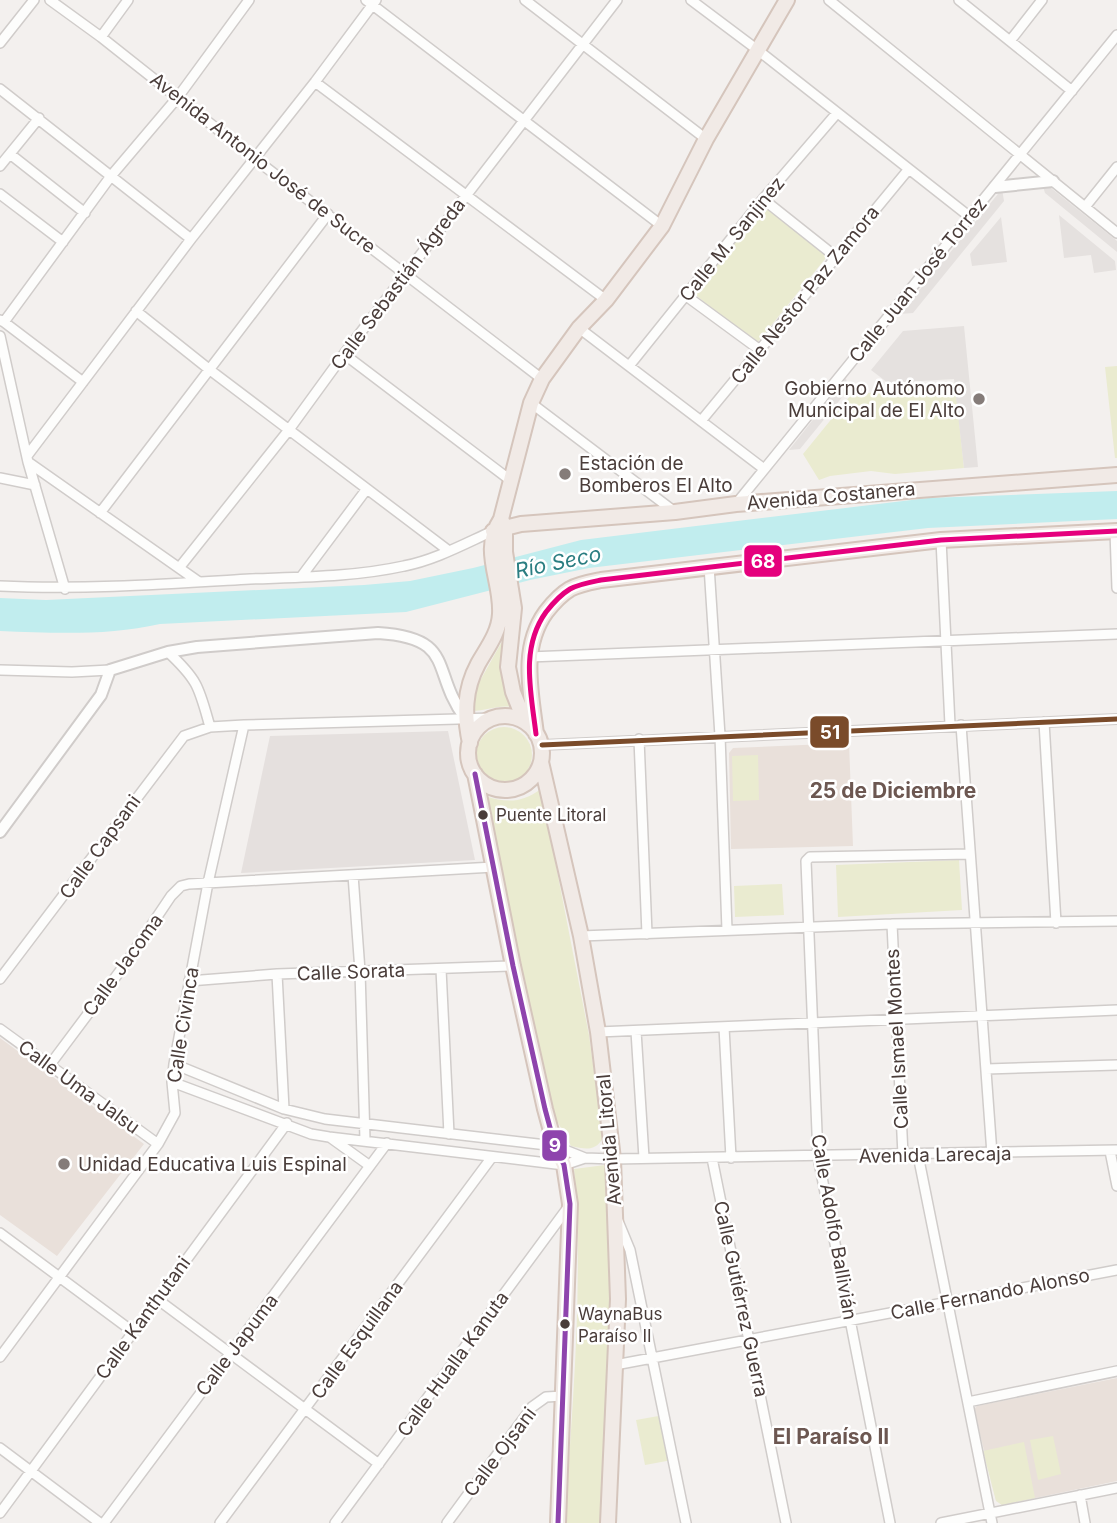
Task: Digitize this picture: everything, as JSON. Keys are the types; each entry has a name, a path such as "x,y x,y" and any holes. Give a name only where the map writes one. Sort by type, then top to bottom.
{"main road":[{"path":"539,739 525,722 513,692 508,667 514,618 506,599 498,553 499,526 531,403 542,379 579,328 606,300 662,226 706,139 787,0"},
{"name":"Avenida Costanera","path":"499,526 675,512 736,504 1117,475"},
{"path":"475,774 489,786 498,789 517,788 532,778 541,762 529,657 531,641 542,618 561,595 571,588 601,580 941,540 1116,531"},
{"path":"470,743 465,718 470,680 497,629 506,599"},
{"path":"525,722 510,717 493,719 478,729 470,743 468,754 475,774 545,1109 555,1146 564,1166 570,1204 558,1523"},
{"name":"Avenida Litoral","path":"541,762 581,936 598,1032 612,1159 618,1299 608,1523"}],"street":[{"path":"0,43 34,0"},
{"name":"Avenida Antonio José de Sucre","path":"50,0 542,379"},
{"path":"101,37 128,0"},
{"path":"83,382 2,321 249,0"},
{"path":"525,0 706,139"},
{"name":"Calle Sebastián Ágreda","path":"179,568 617,0"},
{"path":"691,0 970,217"},
{"path":"829,0 1117,233"},
{"path":"959,0 1072,91"},
{"path":"1010,41 1042,0"},
{"path":"27,459 191,239 315,82 372,2 662,226"},
{"name":"Calle Juan José Torrez","path":"736,504 1117,35"},
{"path":"315,82 606,300"},
{"path":"0,89 191,239"},
{"name":"Calle M. Sanjinez","path":"629,366 763,199 837,113"},
{"path":"0,166 39,118"},
{"path":"9,154 85,213"},
{"path":"1085,207 1117,167"},
{"name":"Calle Nestor Paz Zamora","path":"701,421 908,170"},
{"path":"995,187 1053,181"},
{"path":"0,194 63,242"},
{"path":"763,199 836,257"},
{"path":"100,513 328,215"},
{"path":"685,295 760,350"},
{"path":"136,311 449,551"},
{"path":"579,328 764,469"},
{"path":"0,336 27,459 65,589"},
{"path":"344,354 510,480"},
{"path":"531,403 675,512"},
{"path":"27,459 200,582"},
{"path":"0,478 35,485"},
{"path":"301,577 366,490"},
{"path":"0,586 65,589 301,577 404,566 449,551 499,526"},
{"path":"1116,531 1117,588"},
{"path":"941,540 950,725"},
{"path":"709,566 720,736 727,930"},
{"path":"1,671 110,670 197,646 378,633 399,634 415,639 438,656 454,703 465,718"},
{"path":"529,657 1117,634"},
{"path":"168,652 199,686 209,727 493,719"},
{"path":"0,832 101,695 110,670"},
{"path":"539,739 639,739 1117,719"},
{"path":"1044,722 1056,923"},
{"name":"Calle Civinca","path":"0,1357 158,1144 175,1113 172,1082 174,1064 208,883 244,725"},
{"path":"961,725 992,1154"},
{"name":"Calle Capsani","path":"0,979 184,736 209,727"},
{"path":"639,739 647,934"},
{"name":"Calle Adolfo Ballivián","path":"890,1523 818,1157 805,869 806,861 810,857 970,855"},
{"name":"Calle Jacoma","path":"49,1066 126,963 171,896 181,886 494,867"},
{"path":"353,875 360,971 365,1140"},
{"path":"581,936 892,924 1117,921"},
{"name":"Calle Ismael Montes","path":"892,924 902,1155"},
{"name":"Calle Sorata","path":"189,981 277,974 513,966"},
{"path":"442,969 449,1134"},
{"path":"277,974 284,1109"},
{"path":"598,1032 1117,1010"},
{"path":"724,1027 731,1158"},
{"name":"Calle Uma Jalsu","path":"0,1029 158,1144"},
{"path":"636,1031 644,1158"},
{"name":"Avenida Larecaja","path":"174,1064 284,1109 325,1119 555,1146 585,1158 818,1157 1114,1150"},
{"path":"986,1069 1117,1065"},
{"name":"Avenida Larecaja","path":"172,1082 311,1134 564,1166 585,1158"},
{"name":"Calle Kanthutani","path":"0,1513 286,1123"},
{"path":"329,1137 370,1166"},
{"name":"Calle Japuma","path":"102,1523 387,1143"},
{"path":"1114,1150 1117,1186"},
{"name":"Calle Ismael Montes","path":"918,1155 991,1518"},
{"name":"Calle Esquillana","path":"220,1523 492,1157"},
{"name":"Calle Gutiérrez Guerra","path":"712,1158 786,1523"},
{"name":"Calle Hualla Kanuta","path":"335,1523 570,1204"},
{"path":"616,1216 629,1250 686,1523"},
{"path":"0,1235 132,1331"},
{"name":"Calle Fernando Alonso","path":"615,1366 1117,1270"},
{"path":"157,1299 379,1464"},
{"path":"968,1402 1117,1371"},
{"name":"Calle Ojsani","path":"447,1523 532,1407 546,1397 562,1396"},
{"path":"0,1448 102,1523"},
{"path":"941,1523 991,1518 1117,1488"},
{"path":"1080,1495 1086,1523"}],"shaded area":[{"path":"1041,180 1117,241 1117,252 1045,193"},
{"path":"1002,189 1004,201 913,313 900,314"},
{"path":"1059,215 1115,261 1116,270 1094,273 1091,255 1064,258"},
{"path":"1001,217 1007,262 972,266 970,254"},
{"path":"964,326 978,467 964,468 954,379 888,383 871,370 903,331"},
{"path":"846,378 848,390 800,449 789,450"},
{"path":"448,731 475,860 241,873 270,736"},
{"path":"849,743 853,846 731,849 729,753 733,748"},
{"name":"Unidad Educativa Luis Espinal","path":"0,1038 144,1144 57,1256 0,1215"},
{"path":"1117,1378 1117,1481 1002,1505 996,1500 974,1409 977,1406"}],"green space":[{"path":"767,206 825,253 825,259 757,343 753,343 697,296 695,291 762,207"},
{"path":"1117,366 1117,458 1115,458 1105,367"},
{"path":"955,383 964,468 895,474 871,471 819,480 803,454 851,395"},
{"path":"505,636 502,671 511,707 472,711 476,688"},
{"path":"504,727 515,729 524,735 530,744 530,766 524,775 515,781 504,783 493,781 484,775 478,766 476,755 478,744 484,735 493,729"},
{"path":"758,755 759,800 733,801 732,756"},
{"path":"541,789 589,1035 603,1138 597,1146 589,1148 571,1146 552,1112 485,796 514,800 527,797"},
{"path":"959,860 962,910 838,917 836,865"},
{"path":"782,884 784,915 735,917 734,886"},
{"path":"605,1165 613,1245 602,1523 565,1523 577,1302 574,1169"},
{"path":"664,1415 672,1460 645,1465 636,1420"},
{"path":"1053,1436 1061,1474 1038,1480 1030,1440"},
{"path":"1024,1442 1035,1498 1002,1505 996,1501 983,1451"}],"water":[{"name":"Río Seco","path":"1117,491 1117,519 928,528 589,568 530,580 406,612 160,624 100,632 0,631 0,598 46,600 410,581 581,540 928,498"}],"transit line":[{"name":"68","path":"536,734 529,671 533,640 538,626 557,599 577,586 601,580 941,540 1117,531"},
{"name":"51","path":"542,745 1117,719"},
{"name":"9","path":"475,774 513,966 545,1109 555,1146 564,1165 570,1204 558,1523"}],"place":[{"name":"Gobierno Autónomo Municipal de El Alto","path":"979,399"},
{"name":"Estación de Bomberos El Alto","path":"565,474"},
{"name":"Puente Litoral","path":"483,815"},
{"name":"Unidad Educativa Luis Espinal","path":"64,1164"},
{"name":"WaynaBus Paraíso II","path":"565,1324"}],"district":[{"name":"25 de Diciembre","path":"893,790"},
{"name":"El Paraíso II","path":"831,1436"}]}
